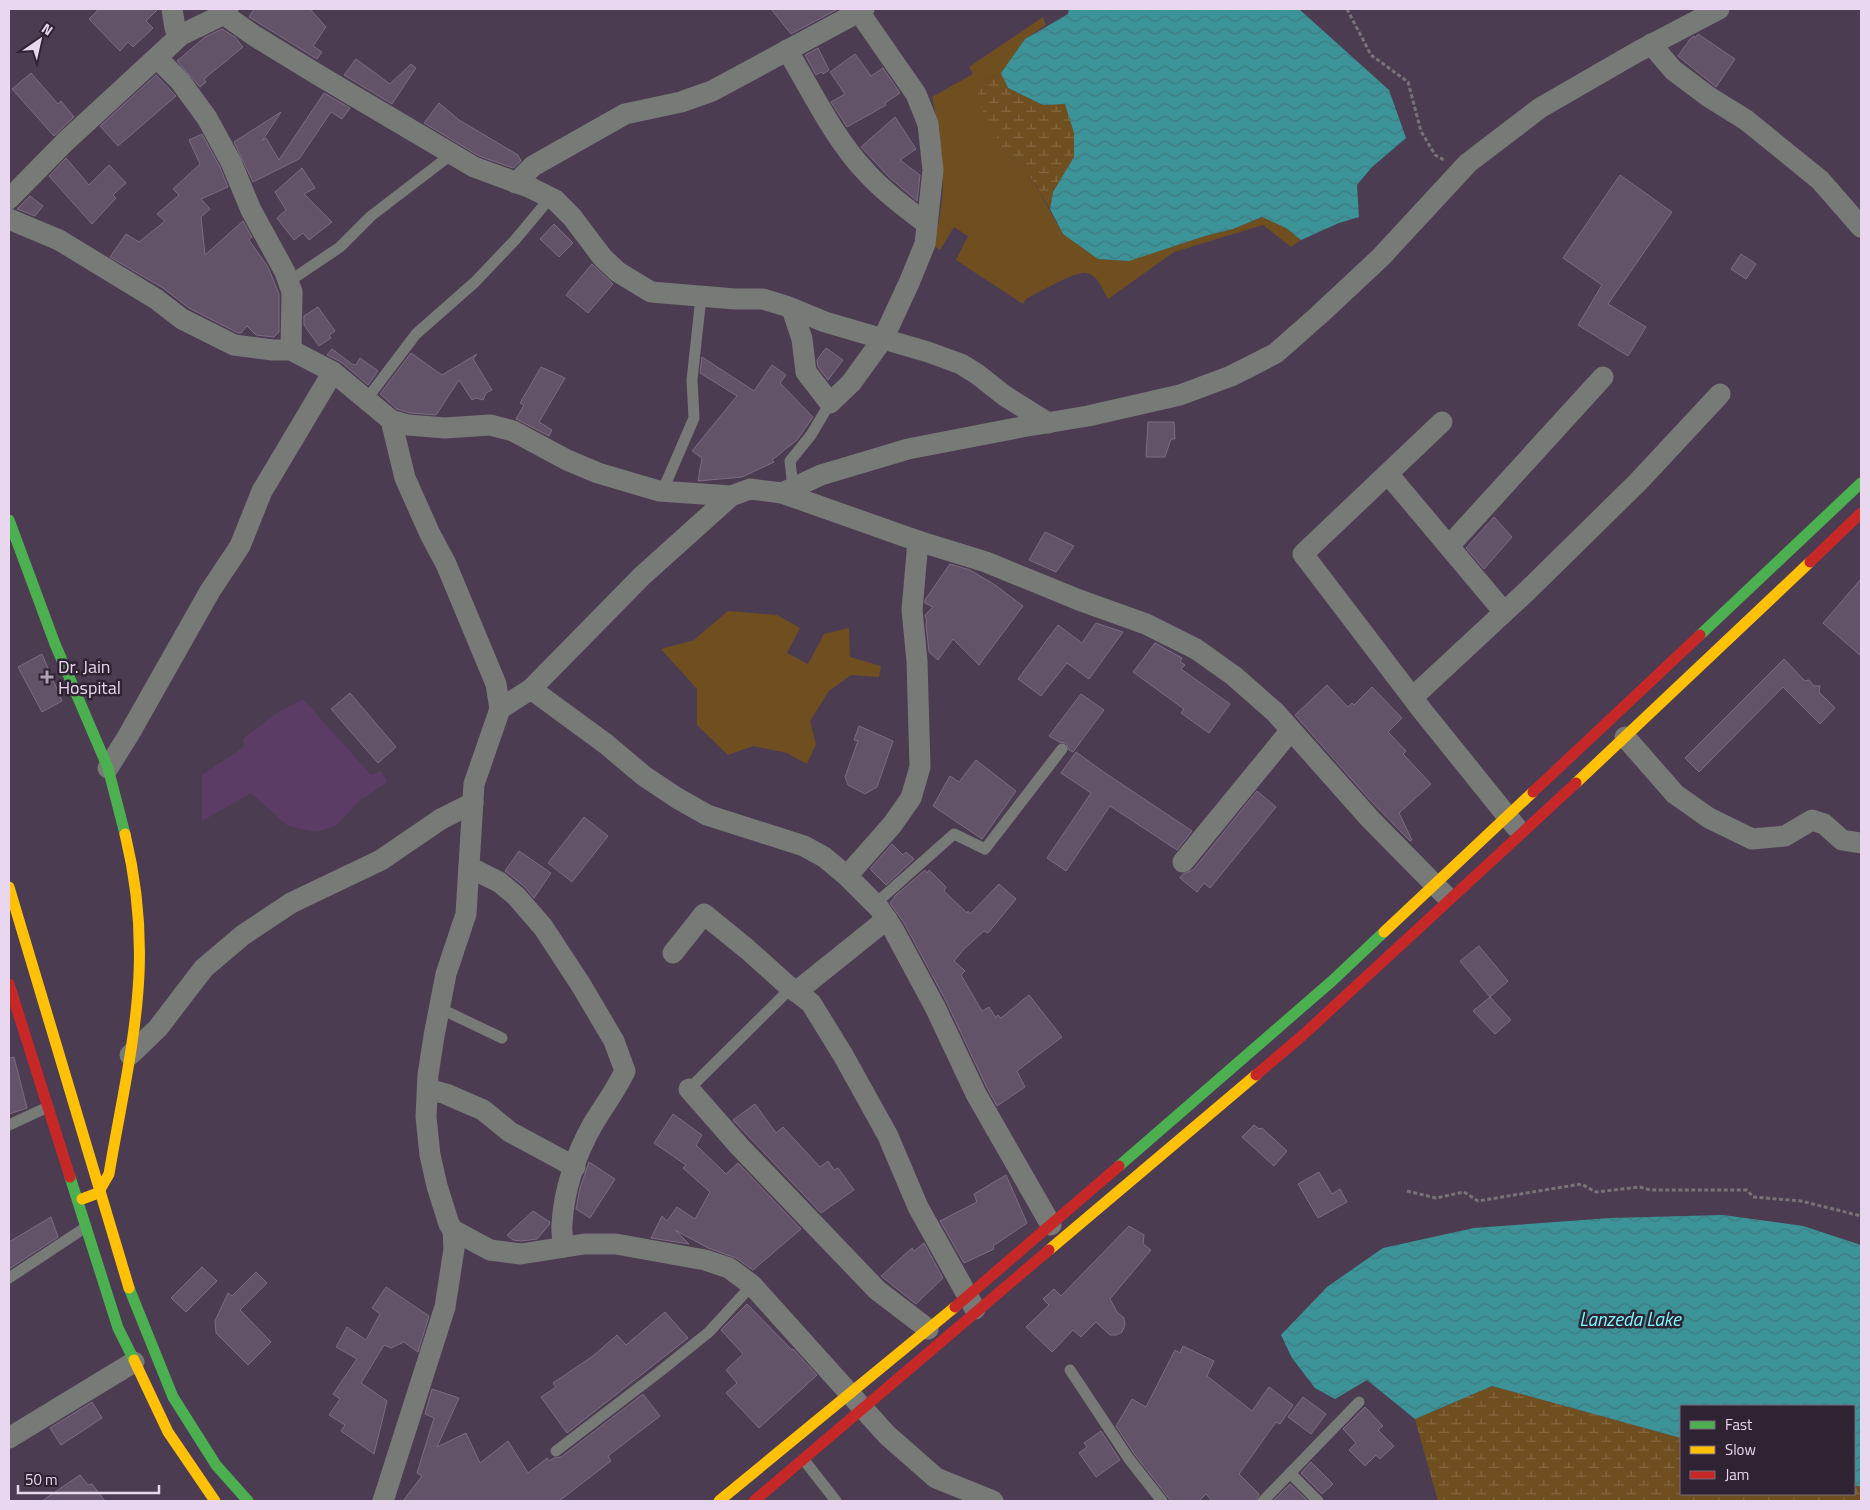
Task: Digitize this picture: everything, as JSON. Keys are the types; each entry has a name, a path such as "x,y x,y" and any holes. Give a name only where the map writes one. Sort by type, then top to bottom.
{"main road":[{"path":"754,1501 865,1409 973,1305 1051,1225 1332,981 1861,483"},
{"path":"719,1501 928,1329 973,1305 1302,1036 1625,738 1861,513"},
{"path":"9,520 55,644 108,768 129,851 137,901 139,974 130,1055 109,1174 98,1193 78,1201"},
{"path":"9,887 124,1277 173,1397 216,1466 248,1501"},
{"path":"9,984 118,1328 168,1432 215,1501"}],"street":[{"path":"172,9 175,28 182,35"},
{"path":"788,490 821,475 908,450 1048,422 1088,416 1180,395 1231,376 1276,353 1381,257 1461,170 1540,108 1651,44 1719,9"},
{"path":"516,183 533,166 625,114 681,102 712,91 860,10 916,94 928,124 933,170 924,244 916,268 883,339 851,383 830,403 806,372 802,339 792,308"},
{"path":"9,199 65,142 182,35 225,11 261,40 452,154 474,166 550,198 572,217 603,258 618,272 651,292 701,297 763,299 826,322 928,352 961,364 1005,396 1048,422"},
{"path":"1651,44 1673,70 1709,98 1746,120 1820,180 1861,227"},
{"path":"787,50 836,132 866,172 891,196 927,224"},
{"path":"157,58 180,81 207,118 231,162 251,210 285,272 292,292 291,350"},
{"path":"9,219 59,240 148,294 182,318 234,344 273,350 291,350 333,372 391,420 408,425 445,428 490,425 513,431 567,460 598,473 662,492 731,496"},
{"path":"108,768 210,590 240,546 262,491 333,372"},
{"path":"1449,546 1603,377"},
{"path":"1412,697 1504,612 1638,482 1720,394"},
{"path":"391,420 405,478 430,534 446,564 493,676 500,709 474,784 466,914 446,974 434,1036 428,1089 426,1117 430,1155 436,1186 449,1224 453,1230 490,1250 521,1254 584,1244 616,1244 705,1260 729,1268 752,1285 887,1435 936,1478 994,1501"},
{"path":"1442,422 1303,554 1412,697 1506,816 1522,833"},
{"path":"1388,474 1504,612"},
{"path":"500,709 531,690 642,576 731,496 750,489 788,490 918,541 986,562 1079,600 1146,624 1196,649 1234,676 1274,712 1371,820 1449,900"},
{"path":"847,876 892,825 911,798 920,767 917,661 912,610 918,541"},
{"path":"531,690 606,744 644,776 678,798 707,815 804,846 824,857 847,876 881,911 935,1007 976,1094 1051,1225"},
{"path":"1183,862 1291,730"},
{"path":"1625,738 1675,794 1709,818 1752,839 1785,836 1812,820 1824,824 1842,840 1861,843"},
{"path":"130,1055 158,1028 204,968 243,935 291,903 381,860 441,818 472,803"},
{"path":"468,867 499,882 516,896 543,927 582,985 605,1025 614,1041 625,1071 616,1090 579,1152 566,1198 561,1226 564,1247"},
{"path":"793,990 881,911"},
{"path":"673,953 704,914 747,948 793,990 811,1003 843,1055 888,1136 918,1207 973,1305"},
{"path":"428,1089 446,1094 483,1110 510,1132 575,1167"},
{"path":"689,1089 739,1146 877,1290 928,1329"},
{"path":"383,1501 445,1307 454,1249 453,1230"},
{"path":"11,1433 134,1362"}],"lane":[{"path":"288,282 340,247 371,216 452,154"},
{"path":"366,400 416,334 481,275 516,240 550,198"},
{"path":"662,492 694,418 692,380 701,297"},
{"path":"788,490 790,461 811,435 830,403"},
{"path":"881,911 954,834 985,849 1062,749"},
{"path":"689,1089 793,990"},
{"path":"439,1008 502,1038"},
{"path":"9,1125 48,1107"},
{"path":"9,1278 86,1227"},
{"path":"556,1451 709,1332 752,1285"},
{"path":"1070,1370 1129,1459 1162,1501"},
{"path":"1263,1501 1359,1402"},
{"path":"804,1460 836,1501"},
{"path":"1290,1472 1318,1501"}],"path":[{"path":"1347,9 1371,55 1408,82 1421,131 1435,155 1461,170"},
{"path":"1407,1191 1436,1198 1464,1192 1478,1201 1581,1184 1596,1192 1640,1187 1650,1190 1747,1190 1754,1198 1801,1201 1861,1216"}],"shaded area":[{"path":"303,699 371,775 381,771 387,782 358,802 336,826 315,832 288,826 251,793 202,821 202,775 244,747 243,739 275,714"}],"green space":[{"path":"1043,17 1046,25 1025,39 1001,73 976,84 1004,151 1032,179 1063,234 1098,259 1128,261 1233,229 1262,217 1286,228 1301,240 1291,247 1263,225 1174,252 1108,299 1100,283 1094,277 1090,274 1081,273 1026,299 1023,304 956,260 968,236 954,227 940,250 933,245 942,200 943,171 938,125 932,97 973,74 969,67"},
{"path":"1001,73 1008,88 1043,105 1065,103 1074,133 1074,157 1053,192 1050,209 1032,179 1004,151 982,110 976,84"},
{"path":"728,611 777,615 800,628 787,653 808,664 824,634 849,628 850,657 881,666 879,677 851,675 829,691 810,721 816,744 807,764 787,753 753,746 728,755 697,725 697,689 661,649 694,640"},
{"path":"1492,1386 1680,1438 1680,1495 1855,1495 1855,1486 1861,1486 1861,1501 1438,1501 1415,1419"}],"water":[{"path":"1069,9 1299,9 1389,90 1406,138 1372,167 1357,185 1359,217 1339,223 1301,240 1286,228 1262,217 1233,229 1205,236 1129,261 1098,259 1063,234 1050,209 1053,192 1074,157 1074,133 1065,104 1043,105 1008,88 1001,73 1025,39 1068,14"},
{"name":"Lanzeda Lake","path":"1723,1215 1803,1226 1861,1245 1861,1486 1855,1486 1855,1405 1680,1405 1680,1438 1492,1386 1415,1419 1367,1380 1335,1399 1315,1388 1292,1358 1281,1335 1327,1287 1383,1248 1474,1228 1610,1218"}],"building":[{"path":"99,9 158,9 146,21 153,28 133,47 128,42 120,51 89,19"},
{"path":"254,9 310,9 326,27 313,46 322,52 317,59 249,17"},
{"path":"771,9 838,9 791,34"},
{"path":"222,29 235,37 243,47 204,79 206,82 200,87 177,61 205,37"},
{"path":"1698,34 1735,59 1716,87 1678,56 1690,39 1694,36 1695,38"},
{"path":"818,48 829,70 823,74 821,72 816,75 805,55"},
{"path":"855,54 871,76 883,68 900,93 885,103 886,105 847,127 831,102 845,94 830,72"},
{"path":"356,59 390,84 411,64 416,68 392,104 344,75"},
{"path":"31,73 58,104 61,101 74,117 54,136 12,89"},
{"path":"156,75 176,96 118,146 100,126"},
{"path":"324,93 350,108 342,119 331,112 299,159 253,182 234,142 281,112 262,141 266,138 279,160"},
{"path":"439,103 459,120 518,155 521,161 513,168 479,156 424,123"},
{"path":"895,117 916,149 900,160 920,175 917,201 889,177 861,147"},
{"path":"202,134 220,167 228,187 201,199 210,209 201,217 205,255 243,221 252,237 249,240 268,267 279,294 279,332 274,337 256,335 247,326 241,333 238,333 189,308 163,288 110,257 126,234 139,242 165,221 157,214 179,195 173,189 200,164 189,140"},
{"path":"66,158 89,185 109,165 126,183 113,195 116,198 92,224 49,176"},
{"path":"302,168 315,188 304,194 332,222 309,240 303,233 294,240 277,218 286,210 275,192"},
{"path":"1620,175 1672,212 1608,304 1646,327 1628,356 1578,325 1602,285 1563,258"},
{"path":"30,196 43,206 35,216 17,209"},
{"path":"554,224 573,243 559,257 540,239"},
{"path":"1741,254 1756,264 1746,279 1731,269"},
{"path":"592,264 613,284 588,313 566,295"},
{"path":"318,307 335,331 329,335 331,338 319,346 304,325 304,316"},
{"path":"826,348 843,360 828,380 818,367 817,360"},
{"path":"332,349 352,364 356,365 360,358 378,371 368,385 341,362 327,355"},
{"path":"411,353 442,375 477,354 473,359 492,390 486,393 483,400 476,398 472,400 459,380 436,415 410,413 397,409 380,394"},
{"path":"702,357 754,391 772,365 786,375 780,383 813,417 797,440 772,460 774,462 742,477 698,481 702,458 692,451 737,396 700,373"},
{"path":"541,367 565,378 539,422 552,430 549,436 516,419 524,405 520,403"},
{"path":"1148,422 1174,422 1175,439 1171,439 1165,457 1146,457"},
{"path":"1494,517 1512,537 1484,569 1466,548"},
{"path":"1045,532 1074,546 1056,572 1029,560"},
{"path":"950,564 970,570 995,585 1023,606 979,665 953,639 938,660 929,652 925,615 933,607 925,603 925,600"},
{"path":"1861,579 1861,656 1823,623"},
{"path":"1096,623 1123,632 1089,679 1067,663 1041,696 1018,679 1058,625 1082,643"},
{"path":"1155,643 1182,658 1180,662 1185,665 1181,669 1230,704 1209,733 1181,713 1184,709 1133,672"},
{"path":"42,654 62,701 42,712 18,667"},
{"path":"1784,659 1805,681 1809,680 1814,686 1820,686 1819,692 1835,708 1820,724 1783,687 1699,772 1685,758"},
{"path":"1327,685 1348,707 1352,703 1354,705 1372,687 1402,718 1388,732 1406,751 1403,754 1431,784 1399,813 1412,840 1410,841 1369,799 1295,715"},
{"path":"350,693 396,747 378,763 331,709"},
{"path":"1081,694 1104,710 1073,752 1069,750 1066,743 1059,742 1049,736"},
{"path":"859,726 893,741 877,787 865,794 848,785 845,777 858,741 854,740"},
{"path":"1076,752 1192,831 1177,850 1110,806 1066,871 1047,858 1091,793 1061,773"},
{"path":"976,760 1016,791 982,839 933,806 950,776 959,782"},
{"path":"1257,791 1276,807 1210,888 1204,883 1197,892 1180,878 1183,874 1193,870"},
{"path":"584,817 608,836 572,882 548,863"},
{"path":"892,844 903,855 906,852 914,859 886,885 870,869"},
{"path":"519,851 551,873 534,898 524,886 505,871"},
{"path":"925,870 927,873 929,870 946,887 944,891 970,914 999,884 1016,899 988,933 984,931 954,961 965,971 961,975 982,1011 989,1007 996,1018 998,1015 1001,1018 1029,995 1062,1037 1017,1071 1025,1087 997,1106 946,1001 904,923 890,903 896,895"},
{"path":"1479,946 1508,981 1490,997 1460,961"},
{"path":"1490,997 1511,1020 1495,1034 1473,1011"},
{"path":"14,1057 27,1108 9,1114 9,1058"},
{"path":"755,1104 776,1133 783,1127 820,1167 828,1161 834,1170 838,1168 854,1190 821,1213 733,1120"},
{"path":"673,1114 702,1135 696,1145 726,1174 738,1163 801,1229 753,1270 736,1258 708,1248 675,1230 689,1244 651,1238 662,1216 667,1221 677,1207 695,1219 710,1192 683,1168 686,1165 654,1143"},
{"path":"1254,1125 1259,1129 1262,1128 1287,1151 1274,1166 1242,1137"},
{"path":"589,1162 615,1179 590,1218 576,1209 580,1188"},
{"path":"1319,1172 1332,1194 1340,1189 1347,1202 1318,1218 1298,1184"},
{"path":"1006,1175 1027,1223 993,1246 994,1249 964,1263 940,1221 977,1202 974,1194"},
{"path":"533,1211 550,1222 537,1239 513,1240 507,1235"},
{"path":"51,1217 58,1237 9,1269 9,1242"},
{"path":"1129,1226 1144,1235 1143,1244 1151,1250 1110,1299 1117,1312 1124,1318 1125,1325 1122,1332 1110,1335 1096,1322 1081,1337 1073,1330 1052,1352 1026,1327 1049,1305 1043,1299 1054,1289 1061,1296"},
{"path":"924,1243 943,1278 916,1304 881,1276 912,1248 914,1251"},
{"path":"202,1267 217,1281 186,1312 171,1298"},
{"path":"256,1272 267,1283 240,1310 271,1342 248,1365 216,1333 215,1321 228,1293 232,1296"},
{"path":"386,1287 429,1316 418,1352 404,1342 391,1348 384,1345 361,1383 387,1401 374,1454 341,1431 345,1425 329,1415 340,1399 333,1394 357,1359 336,1347 347,1327 366,1340 380,1314 372,1308"},
{"path":"747,1304 817,1375 759,1428 726,1393 737,1383 726,1370 743,1354 721,1330"},
{"path":"665,1312 688,1338 567,1433 541,1397 556,1387 553,1383 593,1356 617,1335 626,1345"},
{"path":"1183,1346 1214,1361 1207,1376 1252,1411 1269,1387 1293,1405 1280,1424 1276,1422 1239,1474 1259,1494 1256,1501 1212,1501 1206,1494 1199,1501 1171,1501 1135,1455 1116,1426 1132,1399 1146,1407 1175,1350 1180,1353"},
{"path":"432,1389 459,1398 437,1447 466,1433 480,1463 508,1441 528,1473 547,1458 549,1461 561,1457 643,1394 660,1416 608,1456 611,1461 559,1501 403,1501 422,1476 417,1473 434,1418 425,1414"},
{"path":"1303,1397 1326,1414 1311,1434 1288,1417"},
{"path":"92,1402 102,1418 61,1445 50,1428"},
{"path":"1365,1407 1383,1426 1378,1430 1394,1446 1380,1459 1376,1455 1365,1466 1349,1450 1356,1443 1343,1429"},
{"path":"1101,1431 1120,1460 1096,1477 1079,1453 1087,1447 1084,1443"},
{"path":"1311,1462 1333,1484 1322,1494 1301,1473"},
{"path":"80,1475 88,1485 92,1484 105,1501 42,1501"},
{"path":"1290,1484 1308,1501 1273,1501"}],"traffic: fast":[{"path":"1700,635 1861,483"},
{"path":"9,520 55,644 108,768 125,834"},
{"path":"1119,1166 1332,981 1384,932"},
{"path":"70,1177 118,1328 134,1360"},
{"path":"129,1288 173,1397 216,1465 248,1501"}],"traffic: slow":[{"path":"1576,783 1810,562"},
{"path":"1384,932 1533,792"},
{"path":"82,1199 98,1193 109,1174 135,1024 139,974 138,921 132,868 125,834"},
{"path":"9,887 129,1288"},
{"path":"1049,1250 1256,1075"},
{"path":"719,1501 955,1307"},
{"path":"134,1360 168,1432 215,1501"}],"traffic: jam":[{"path":"1810,562 1861,513"},
{"path":"1533,792 1700,635"},
{"path":"1256,1075 1303,1035 1576,783"},
{"path":"9,984 70,1177"},
{"path":"955,1307 1119,1166"},
{"path":"754,1501 1049,1250"}],"place":[{"name":"Dr. Jain Hospital","path":"47,677"}]}
